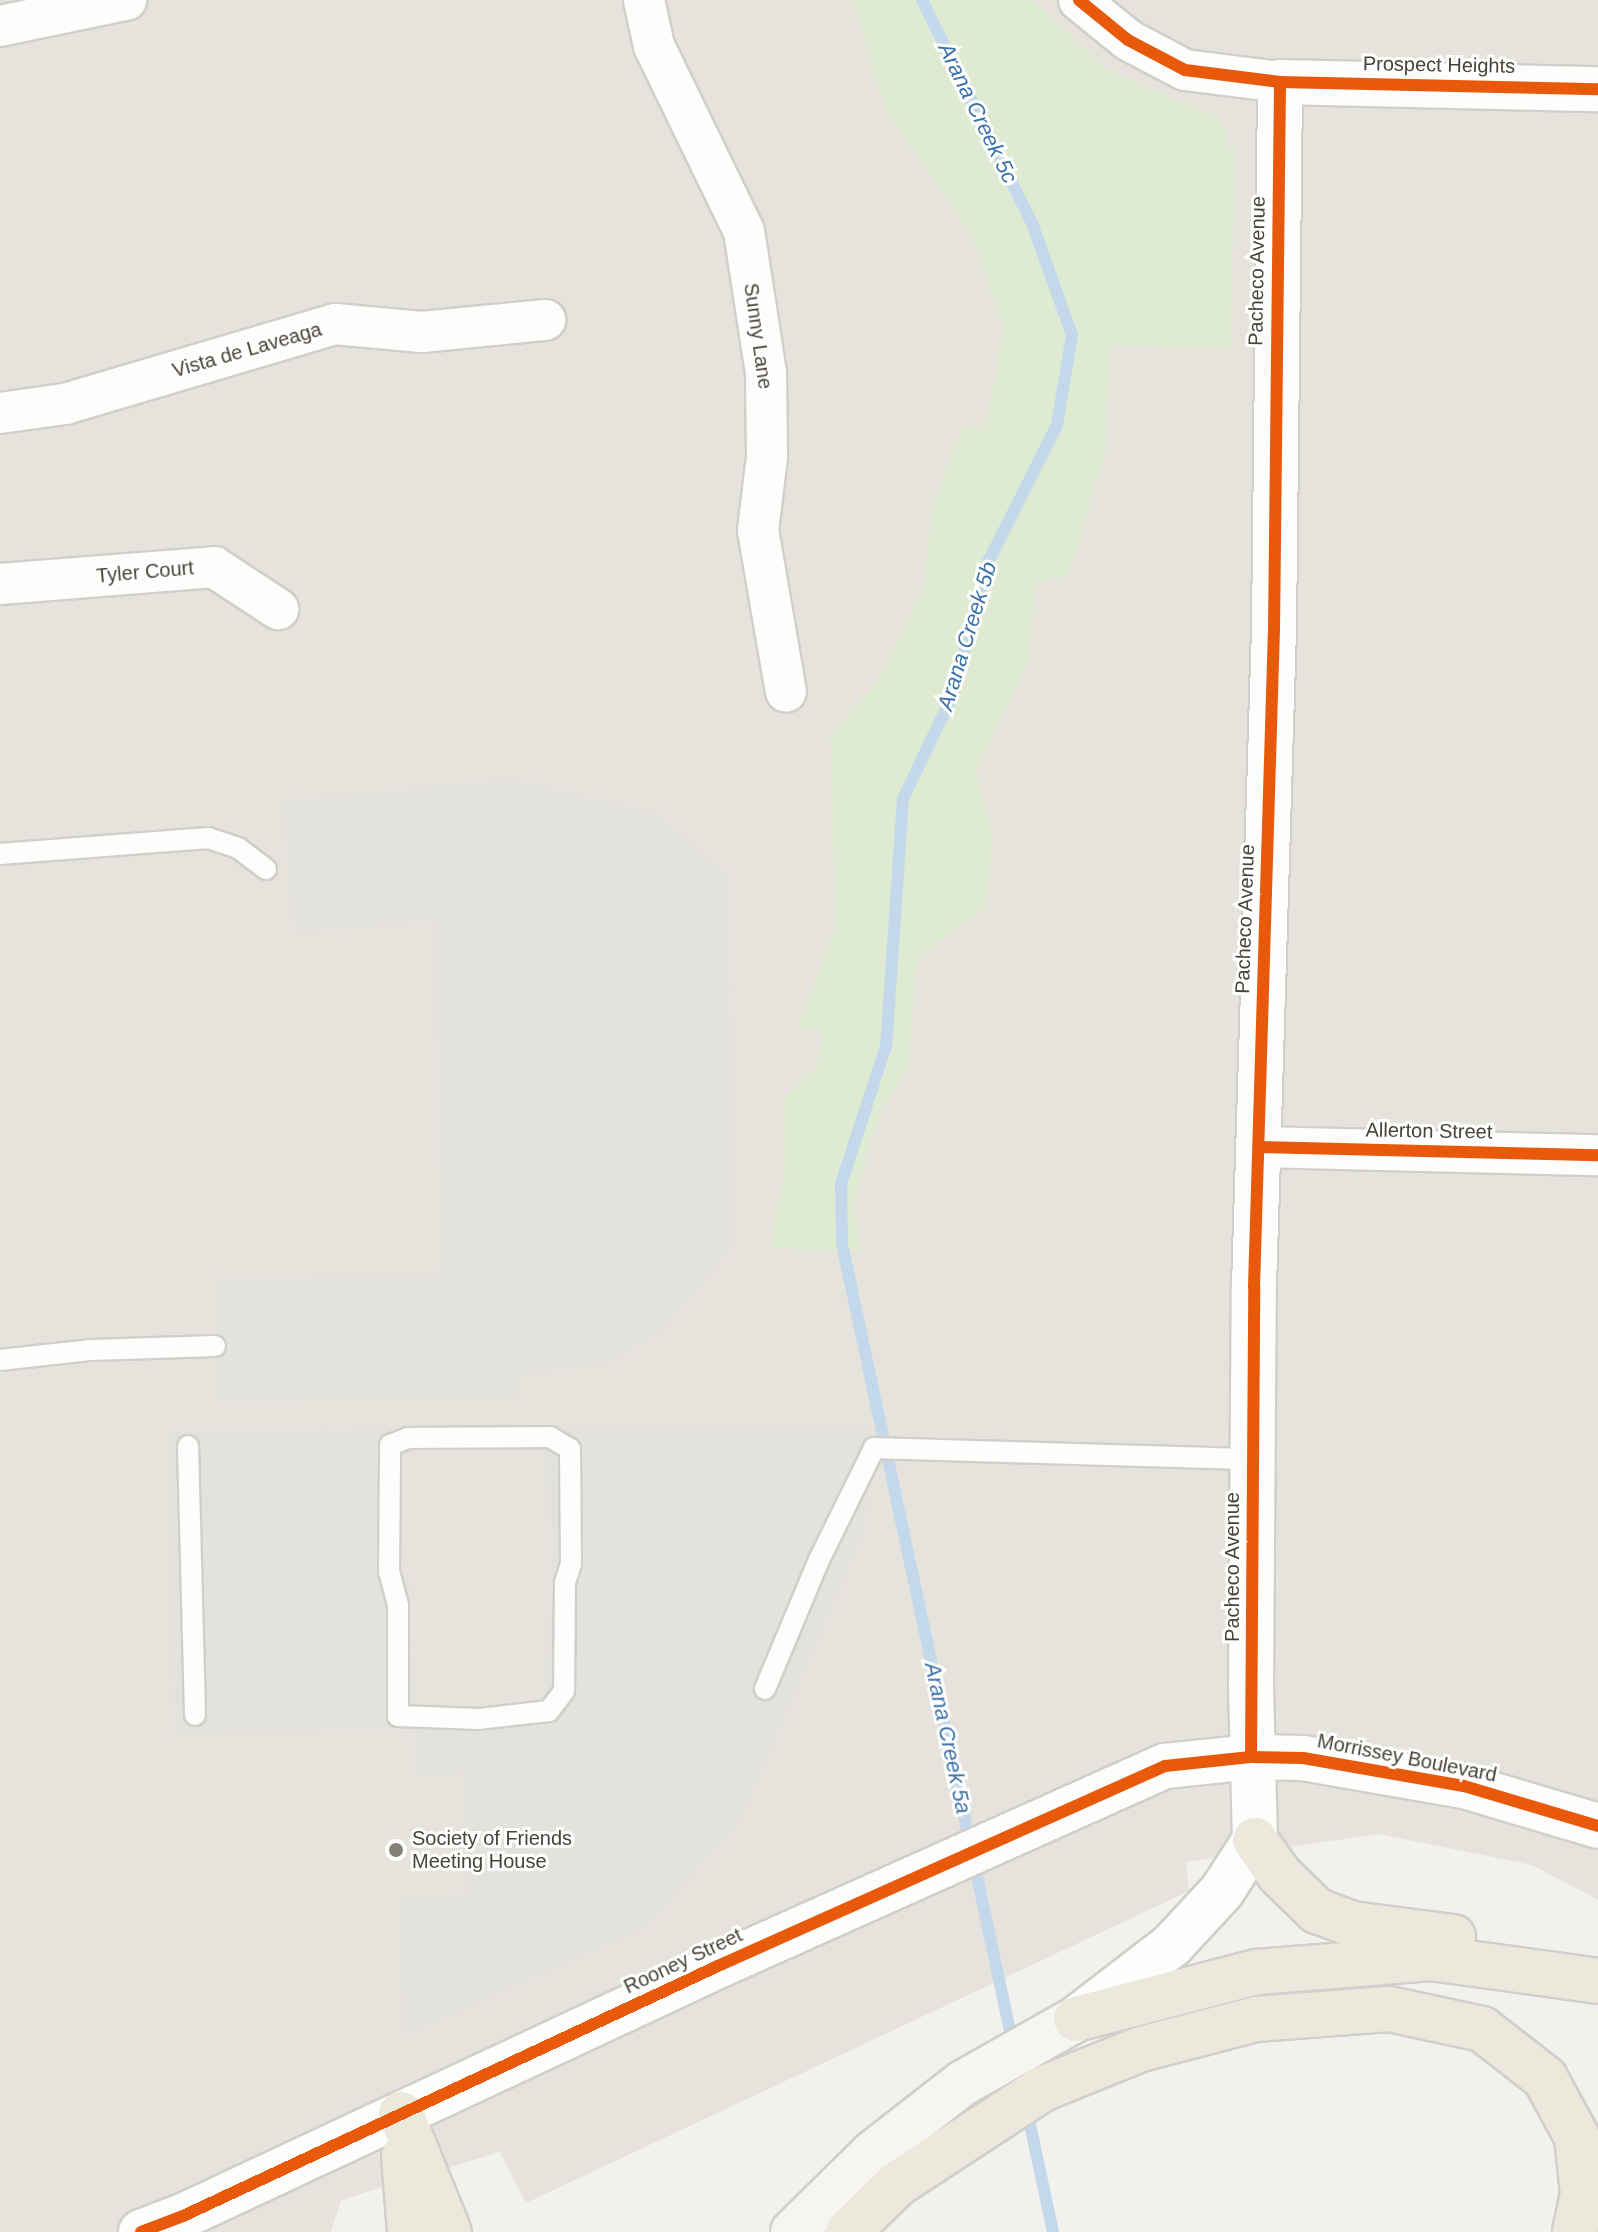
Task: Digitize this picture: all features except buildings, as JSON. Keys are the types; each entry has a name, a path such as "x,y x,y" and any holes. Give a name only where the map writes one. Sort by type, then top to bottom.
{"highway":[{"path":"1255,1840 1280,1875 1317,1911 1352,1924 1562,1950 1598,1958"},
{"path":"1076,2019 1257,1972 1431,1958 1598,1981"},
{"path":"848,2232 897,2184 1042,2089 1141,2049 1256,2019 1389,2009 1482,2029 1545,2078 1577,2137 1583,2194 1575,2232"},
{"path":"401,2114 410,2232"},
{"path":"401,2114 449,2232"}],"main road":[{"path":"797,2227 873,2153 963,2083 1076,2019"}],"street":[{"path":"0,26 126,0"},
{"name":"Sunny Lane","path":"644,0 654,46 744,231 766,373 767,457 758,530 786,692"},
{"path":"1079,0 1128,40 1185,70 1280,82"},
{"name":"Prospect Heights","path":"1280,82 1598,89"},
{"name":"Pacheco Avenue","path":"1251,1757 1252,1459 1274,630 1280,82"},
{"name":"Vista de Laveaga","path":"0,413 65,404 335,324 422,332 545,320"},
{"name":"Tyler Court","path":"0,584 214,567 278,609"},
{"name":"Allerton Street","path":"1259,1147 1598,1155"},
{"path":"1076,2019 1172,1945 1222,1891 1255,1840 1251,1757"},
{"name":"Morrissey Boulevard","path":"1251,1757 1303,1758 1464,1786 1598,1826"},
{"name":"Rooney Street","path":"141,2232 720,1965 1165,1766 1251,1757"}],"lane":[{"path":"0,854 208,838 238,848 266,869"},
{"path":"0,1360 91,1350 215,1346"},
{"path":"550,1437 570,1449 571,1564 565,1583 564,1691 549,1711 479,1719 398,1716 398,1605 389,1572 390,1445 408,1438 550,1437"},
{"path":"188,1446 195,1715"},
{"path":"765,1689 818,1562 874,1448 1252,1459"}],"shaded area":[{"path":"0,0 1598,0 1598,1900 1532,1865 1379,1834 1186,1862 1189,1891 526,2203 500,2152 341,2200 331,2232 0,2232"},
{"path":"514,779 659,815 730,878 732,1249 661,1331 607,1364 521,1374 517,1398 218,1401 217,1279 442,1275 435,920 295,933 281,801"},
{"path":"871,1427 866,1528 739,1822 646,1927 404,2036 400,1899 468,1894 465,1773 415,1774 414,1728 174,1735 169,1430","holes":["543,1451 550,1523 550,1605 544,1698 554,1725 415,1728 410,1575 400,1574 403,1452"]}],"green space":[{"path":"850,0 1033,0 1106,69 1218,118 1228,134 1225,146 1235,147 1231,348 1110,347 1105,453 1069,576 1036,582 1029,660 976,773 993,835 986,907 917,959 908,1070 882,1108 854,1200 861,1252 770,1248 785,1171 784,1097 818,1067 822,1032 798,1028 835,929 831,736 878,681 924,587 932,508 963,427 985,428 1004,331 972,235 885,110 857,12"}],"waterway":[{"name":"Arana Creek 5b","path":"922,0 1033,226 1072,335 1057,425 988,562 954,692 903,799 886,1046 841,1184 842,1244 1013,2045"},
{"name":"Arana Creek 5a","path":"1027,2110 1053,2232"}],"cycle path":[{"path":"1079,0 1128,40 1185,70 1280,82 1598,89"},
{"path":"1251,1757 1254,1287 1274,630 1280,82"},
{"path":"1259,1147 1598,1155"},
{"path":"141,2232 183,2216 720,1965 1165,1766 1251,1757 1303,1758 1464,1786 1598,1826"}],"place":[{"name":"Society of Friends Meeting House","path":"396,1850"}],"water label":[{"name":"Arana Creek 5c","path":"978,113"}]}
